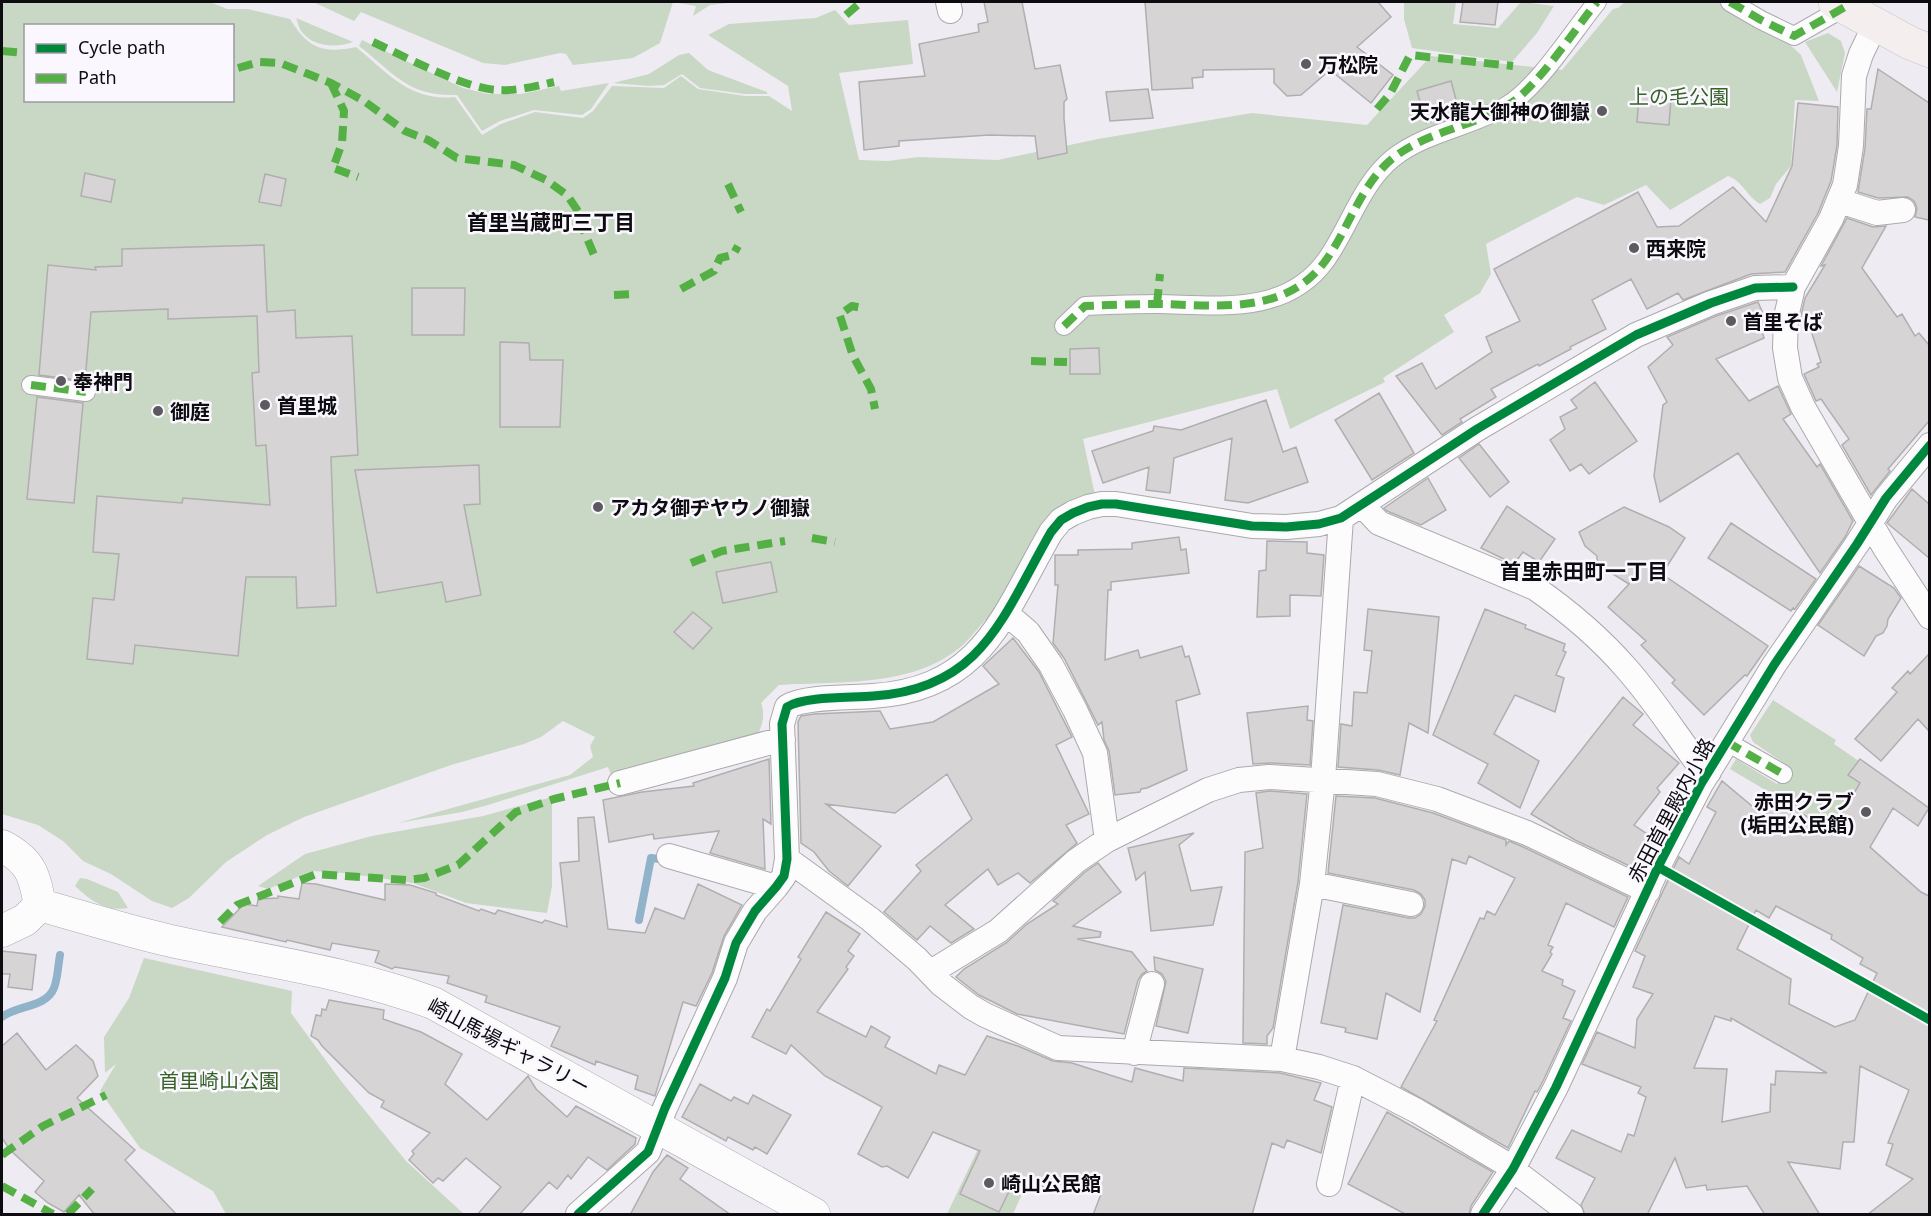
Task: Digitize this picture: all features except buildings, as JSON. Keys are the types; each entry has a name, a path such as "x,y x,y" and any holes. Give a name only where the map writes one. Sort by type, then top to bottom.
{"main road":[{"path":"1840,4 1929,51"}],"street":[{"path":"1064,326 1085,306 1157,304 1230,306 1274,298 1297,287 1325,261 1374,179 1392,159 1412,145 1510,104 1542,72 1597,2"},
{"path":"1730,2 1794,36 1840,4"},
{"path":"1875,24 1854,76 1850,156 1845,185 1839,201 1793,287 1786,317 1785,348 1790,378 1803,407 1870,523 1929,617"},
{"path":"1839,201 1877,213 1903,210"},
{"path":"578,1215 643,1158 651,1146 665,1108 725,978 736,943 755,911 784,876 787,859 783,740 784,715 787,707 793,703 893,695 931,684 956,671 976,655 994,634 1051,532 1061,520 1088,507 1116,504 1252,526 1286,527 1319,524 1341,518 1477,429 1636,335 1711,303 1755,288 1793,287"},
{"path":"31,385 86,392"},
{"name":"赤田首里殿内小路","path":"1483,1215 1513,1169 1556,1087 1658,867 1709,772 1774,665 1886,498 1929,445"},
{"path":"1362,505 1379,523 1535,588 1552,599 1587,628 1627,668 1696,761 1709,772"},
{"path":"1282,1059 1312,884 1323,779 1341,518"},
{"path":"1007,614 1028,632 1051,665 1076,710 1095,753 1107,840"},
{"path":"620,783 783,740"},
{"path":"1727,742 1783,774"},
{"path":"931,972 998,931 1069,867 1107,840 1208,790 1239,780 1269,777 1377,784 1437,799 1527,833 1648,891"},
{"path":"2,846 28,865 34,875 40,904 25,920 2,931"},
{"path":"669,856 777,887"},
{"path":"787,859 870,919 931,972 941,984 985,1016 1058,1048 1282,1059 1319,1067 1353,1078 1417,1111 1513,1169 1571,1215"},
{"path":"1312,884 1411,904"},
{"name":"崎山馬場ギャラリー","path":"40,904 153,937 310,969 423,999 451,1011 814,1215"},
{"path":"1134,1053 1152,984"},
{"path":"1329,1184 1353,1078"}],"green space":[{"name":"上の毛公園","path":"2,2 210,2 227,9 248,9 290,19 303,37 317,47 334,50 356,47 389,75 412,90 425,95 455,97 482,135 501,124 535,112 583,118 593,111 612,86 664,88 681,76 698,89 745,96 769,96 792,111 788,86 708,35 729,24 816,18 835,10 849,25 908,20 913,64 839,73 859,160 888,161 918,157 998,160 1098,139 1252,113 1367,125 1431,56 1562,70 1613,9 1625,2 1727,2 1768,24 1801,55 1819,101 1795,100 1791,166 1776,184 1770,198 1760,204 1728,176 1670,210 1646,185 1604,205 1577,197 1486,244 1491,274 1480,293 1444,315 1454,332 1383,378 1385,382 1290,429 1277,389 1083,439 1095,495 1083,501 993,624 985,620 964,644 944,658 923,668 900,675 851,682 779,685 761,703 763,719 758,734 611,775 608,767 462,812 398,823 570,775 593,757 590,746 595,737 563,721 541,737 524,744 451,765 304,817 267,835 226,862 189,898 172,908 152,901 111,874 83,861 63,841 38,825 2,814"},
{"path":"313,2 673,2 660,43 633,58 573,65 566,54 560,53 505,65 483,63 361,12 354,21"},
{"path":"673,2 736,2 710,5 693,16 696,6"},
{"path":"1404,2 1456,2 1453,24 1498,28 1521,2 1554,6 1537,33 1512,62 1412,48 1404,19"},
{"path":"296,18 353,42 326,45 312,41 301,31"},
{"path":"1828,33 1841,41 1845,53 1837,92 1805,42"},
{"path":"362,40 463,88 488,94 521,94 559,86 561,91 609,83 591,109 582,115 534,110 500,121 482,131 457,95 426,92 403,81 359,46"},
{"path":"689,53 708,70 767,92 767,94 745,94 700,88 682,74 664,85 613,83 649,74 679,55"},
{"path":"1773,700 1836,740 1834,744 1869,768 1831,829 1730,769 1736,759 1777,784 1788,766 1753,742 1750,735"},
{"path":"552,797 552,886 547,913 466,903 413,883 344,873 312,871 268,889 258,886 305,854 372,836 483,816"},
{"path":"80,878 118,892 128,908 106,907 93,901 75,886"},
{"name":"首里崎山公園","path":"144,958 292,991 291,1013 341,1081 406,1161 464,1214 226,1214 213,1191 140,1148 100,1091 116,1064 105,1073 104,1037 129,998"},
{"path":"978,1149 1023,1170 1020,1182 1026,1185 1013,1214 947,1214"}],"waterway":[{"path":"639,920 651,858 668,860"},
{"path":"2,1017 15,1010 38,1003 50,994 54,988 60,955"}],"marked path":[{"path":"846,15 861,2"},
{"path":"1064,326 1085,306 1227,305 1271,299 1291,291 1310,278 1326,260 1372,180 1393,158 1421,141 1480,119 1519,97 1543,72 1597,2"},
{"path":"1730,2 1794,36 1845,7"},
{"path":"373,42 453,79 486,89 513,90 554,82"},
{"path":"2,51 24,53"},
{"path":"1377,109 1390,94 1410,55 1513,66"},
{"path":"238,68 259,62 280,63 331,83 364,101 405,131 428,140 457,158 514,165 546,180 567,195 580,214 594,255"},
{"path":"331,83 344,111 342,143 333,168 358,177"},
{"path":"728,184 741,212"},
{"path":"681,289 714,271 720,258 733,255 738,246"},
{"path":"1157,304 1160,274"},
{"path":"614,295 637,294"},
{"path":"845,311 852,306 862,308"},
{"path":"840,316 853,356 871,389 875,409"},
{"path":"1031,361 1067,362"},
{"path":"31,385 86,392"},
{"path":"812,538 835,542"},
{"path":"691,563 722,551 785,541"},
{"path":"1727,742 1783,774"},
{"path":"220,922 237,905 316,874 406,880 424,878 458,865 516,812 554,799 620,783"},
{"path":"2,1155 43,1126 106,1095"},
{"path":"2,1186 53,1214"},
{"path":"68,1214 92,1189"}],"cycle path":[{"path":"578,1214 648,1152 665,1108 725,978 736,943 755,911 784,876 787,859 782,724 787,707 816,699 873,696 910,690 940,679 965,663 1003,619 1051,532 1061,520 1073,513 1102,504 1116,504 1252,526 1286,527 1319,524 1341,518 1477,429 1636,335 1711,303 1755,288 1793,287"},
{"path":"1483,1214 1513,1169 1556,1087 1658,867 1701,784 1774,665 1886,498 1930,445"},
{"path":"1658,867 1930,1020"}],"place":[{"name":"万松院","path":"1306,64"},
{"name":"天水龍大御神の御嶽","path":"1602,111"},
{"name":"西来院","path":"1634,248"},
{"name":"首里そば","path":"1731,321"},
{"name":"奉神門","path":"61,381"},
{"name":"首里城","path":"265,405"},
{"name":"御庭","path":"158,411"},
{"name":"アカタ御ヂヤウノ御嶽","path":"598,507"},
{"name":"赤田クラブ (垢田公民館)","path":"1866,812"},
{"name":"崎山公民館","path":"989,1183"}],"district":[{"name":"首里当蔵町三丁目","path":"551,222"},
{"name":"首里赤田町一丁目","path":"1584,571"}]}
